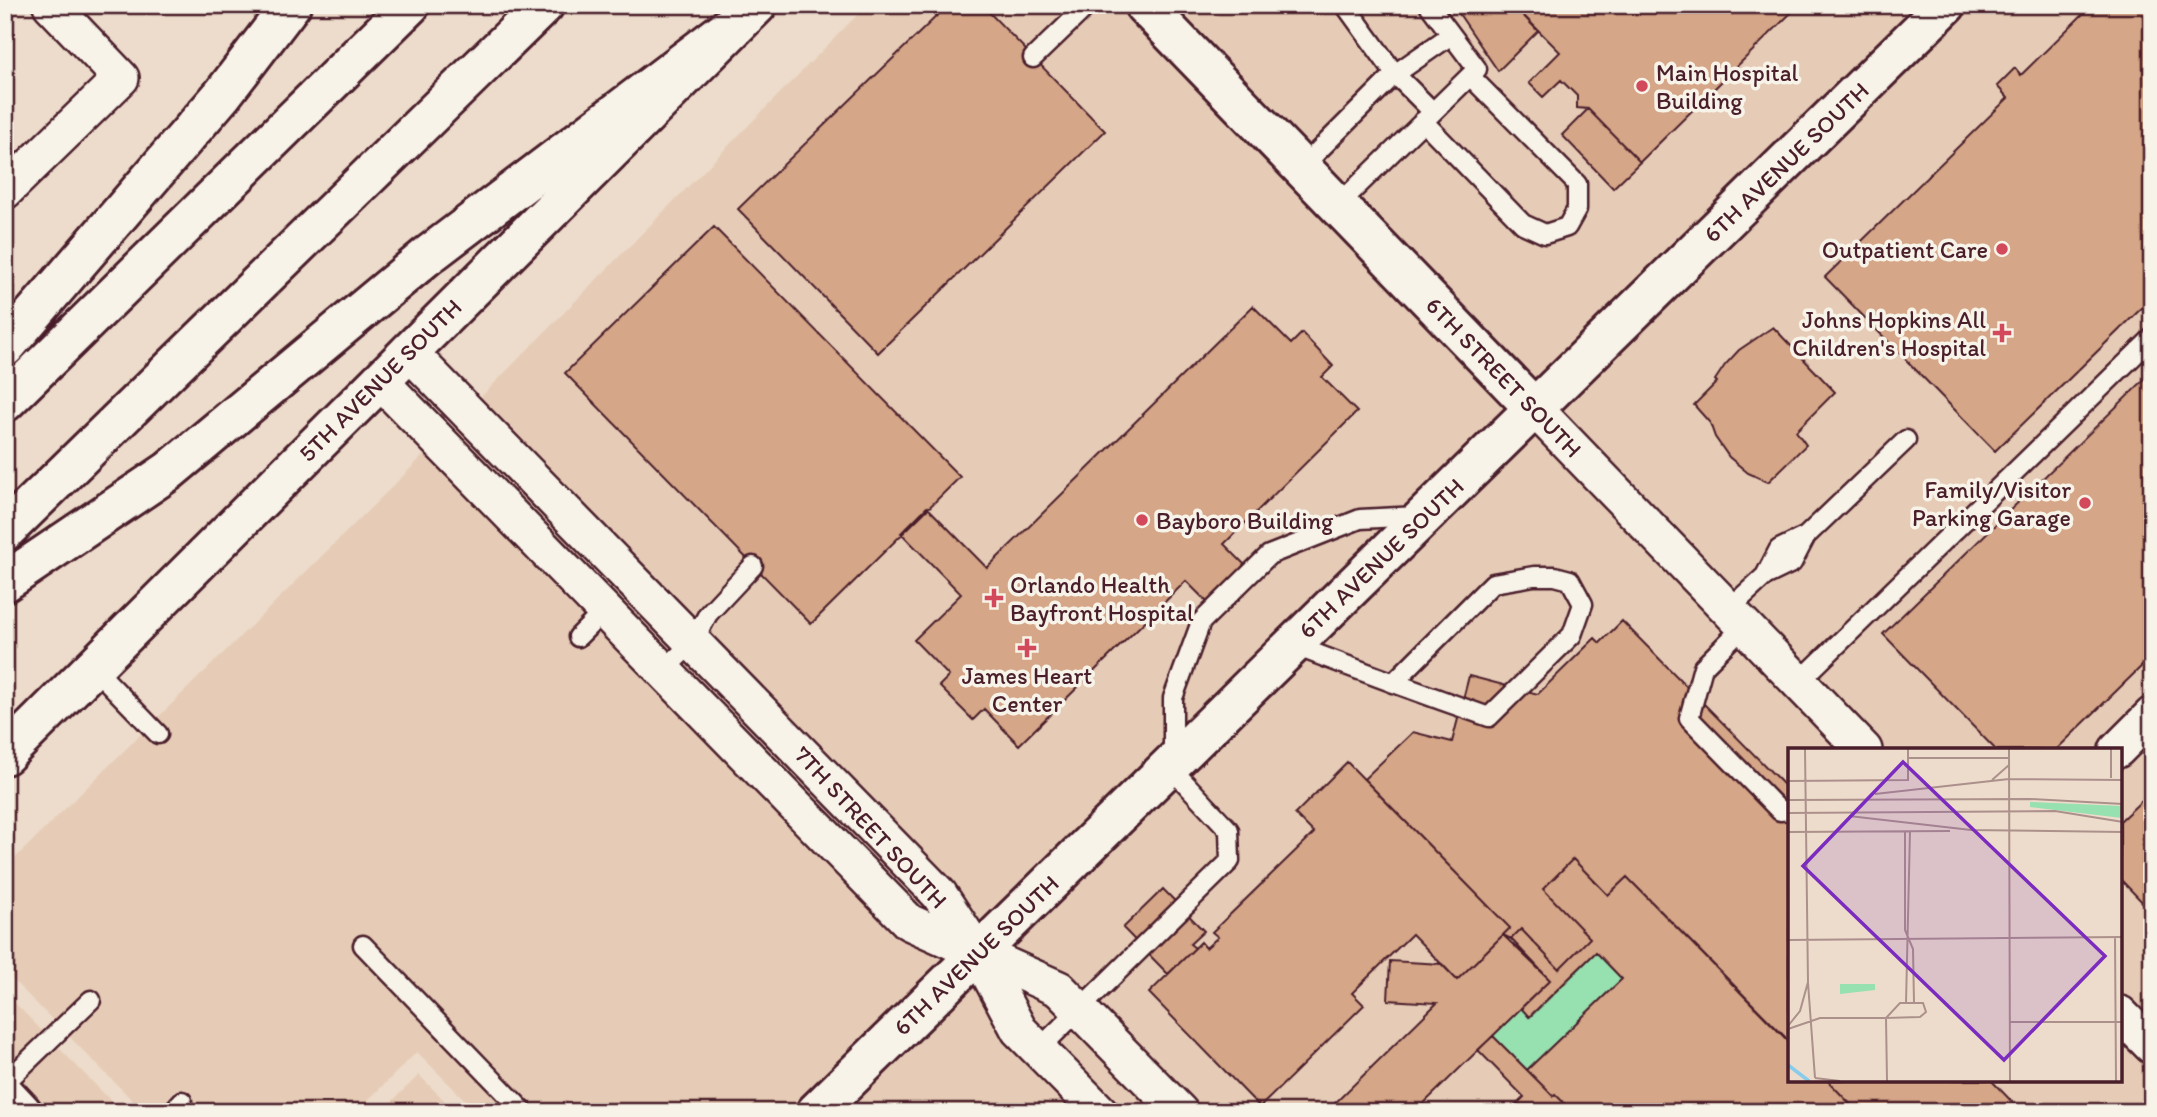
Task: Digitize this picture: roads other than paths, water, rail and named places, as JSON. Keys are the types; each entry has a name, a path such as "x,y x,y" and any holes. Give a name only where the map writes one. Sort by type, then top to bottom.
{"main road":[{"path":"5,347 223,94 290,5"},
{"path":"5,401 410,5"},
{"path":"5,531 544,5"},
{"name":"6TH STREET SOUTH","path":"1144,5 1534,408"},
{"name":"6TH AVENUE SOUTH","path":"816,1112 1945,5"},
{"path":"5,582 169,471 426,257 749,12"},
{"name":"5TH AVENUE SOUTH","path":"5,755 749,12"},
{"path":"5,1094 22,1112"}],"street":[{"path":"5,191 121,78 51,5"},
{"name":"7TH STREET SOUTH","path":"408,351 939,894 978,953"},
{"name":"7TH STREET SOUTH","path":"379,380 909,922 978,953"},
{"name":"6TH STREET SOUTH","path":"1534,408 1862,748"},
{"path":"2119,748 2152,715"},
{"path":"978,953 1059,989 1180,1112"},
{"path":"978,953 1019,1030 1100,1112"},
{"path":"2122,1016 2152,1046"}],"lane":[{"path":"1033,58 1088,5"},
{"path":"1345,5 1428,117 1523,224 1545,234 1567,227 1577,209 1577,184 1470,76"},
{"path":"1338,205 1477,69 1430,5"},
{"path":"1302,167 1395,74 1451,35"},
{"path":"1799,682 2152,338"},
{"path":"1788,810 1780,811 1689,718 1703,667 1765,576 1779,549 1805,536 1906,440"},
{"path":"1038,1049 1230,860 1229,830 1171,764 1173,698 1201,622 1269,555 1360,519 1425,515"},
{"path":"664,670 693,642 708,614 753,566"},
{"path":"1293,645 1393,683 1489,717 1572,635 1583,604 1578,591 1570,580 1555,576 1493,583 1393,683"},
{"path":"578,636 605,610"},
{"path":"93,667 158,734"},
{"path":"363,946 524,1112"},
{"path":"5,1083 91,1000"}],"place":[{"name":"Main Hospital Building","path":"1642,86"},
{"name":"Outpatient Care","path":"2002,249"},
{"name":"Johns Hopkins All Children's Hospital","path":"2002,333"},
{"name":"Family/Visitor Parking Garage","path":"2085,503"},
{"name":"Bayboro Building","path":"1142,520"},
{"name":"Orlando Health Bayfront Hospital","path":"994,598"},
{"name":"James Heart Center","path":"1027,648"}]}
